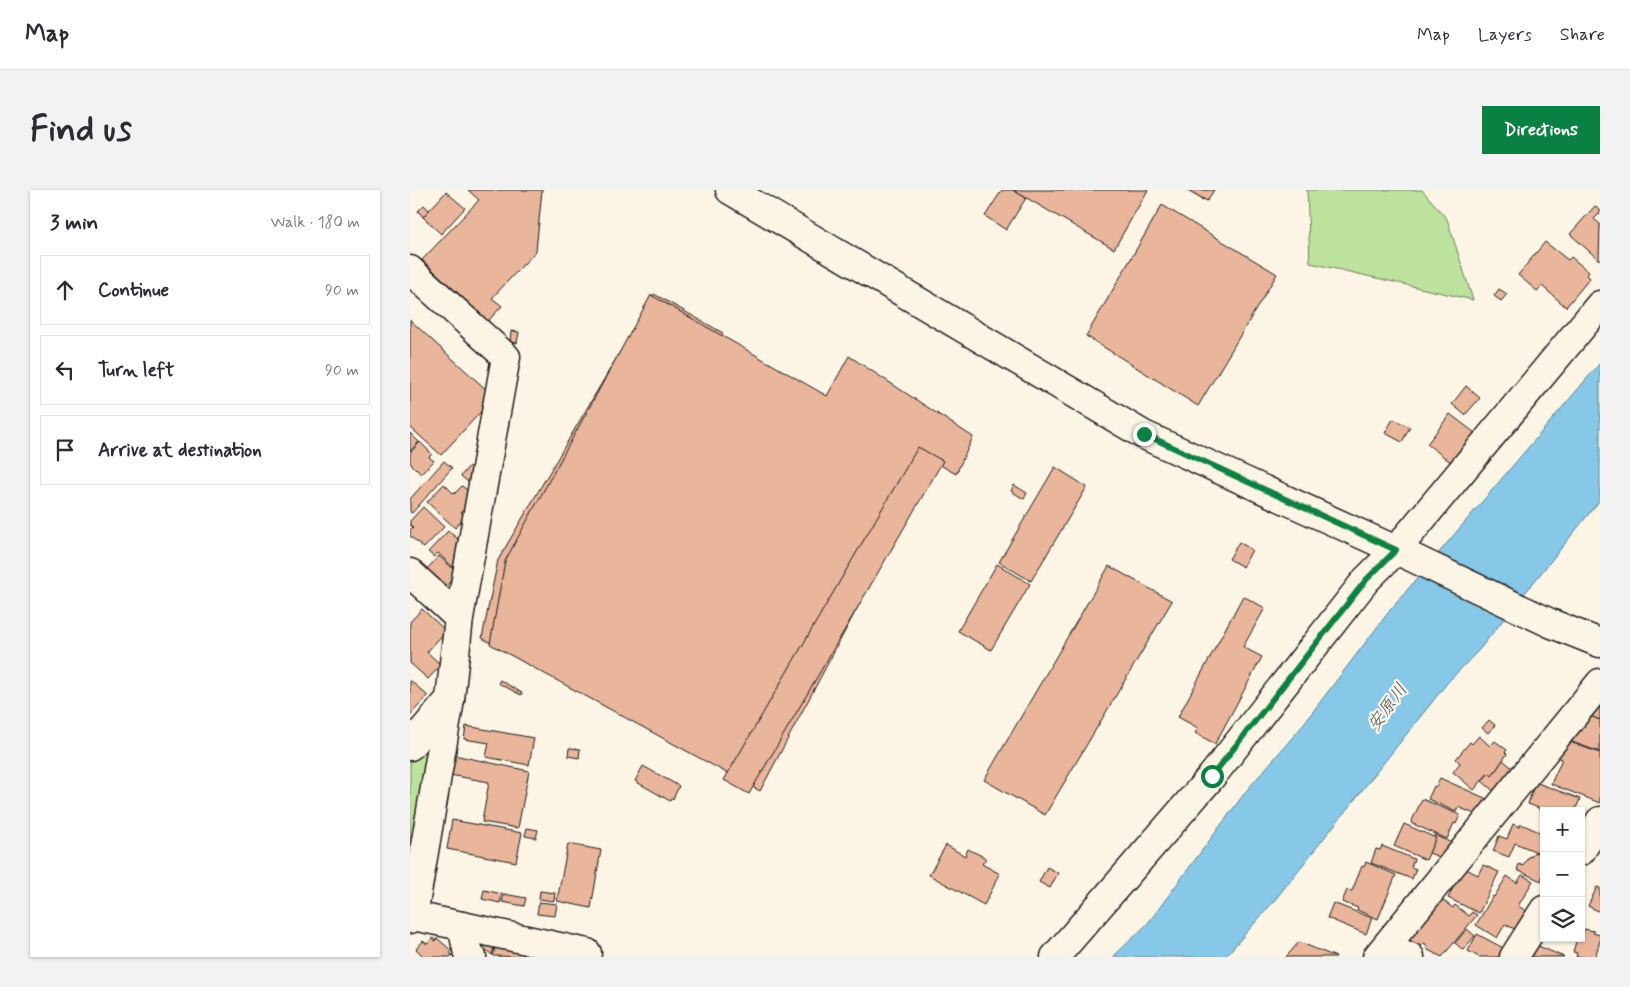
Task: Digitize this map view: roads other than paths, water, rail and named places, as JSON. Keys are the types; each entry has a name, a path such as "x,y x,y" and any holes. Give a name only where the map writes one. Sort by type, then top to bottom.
{"street":[{"path":"730,190 1144,434 1404,553 1550,623 1600,643"},
{"path":"410,270 506,357 459,618 450,699 412,917 588,953 586,957"},
{"path":"1055,957 1212,776 1366,580 1404,553 1600,305"},
{"path":"410,573 459,618"},
{"path":"1391,954 1600,683"},
{"path":"410,746 450,699"},
{"path":"1585,845 1600,821"},
{"path":"1514,957 1540,916"},
{"path":"462,926 468,954 472,957"}],"water":[{"name":"安原川","path":"1600,363 1600,500 1479,650 1448,682 1274,901 1225,957 1113,957 1148,923 1247,790 1298,731 1391,609"}]}
